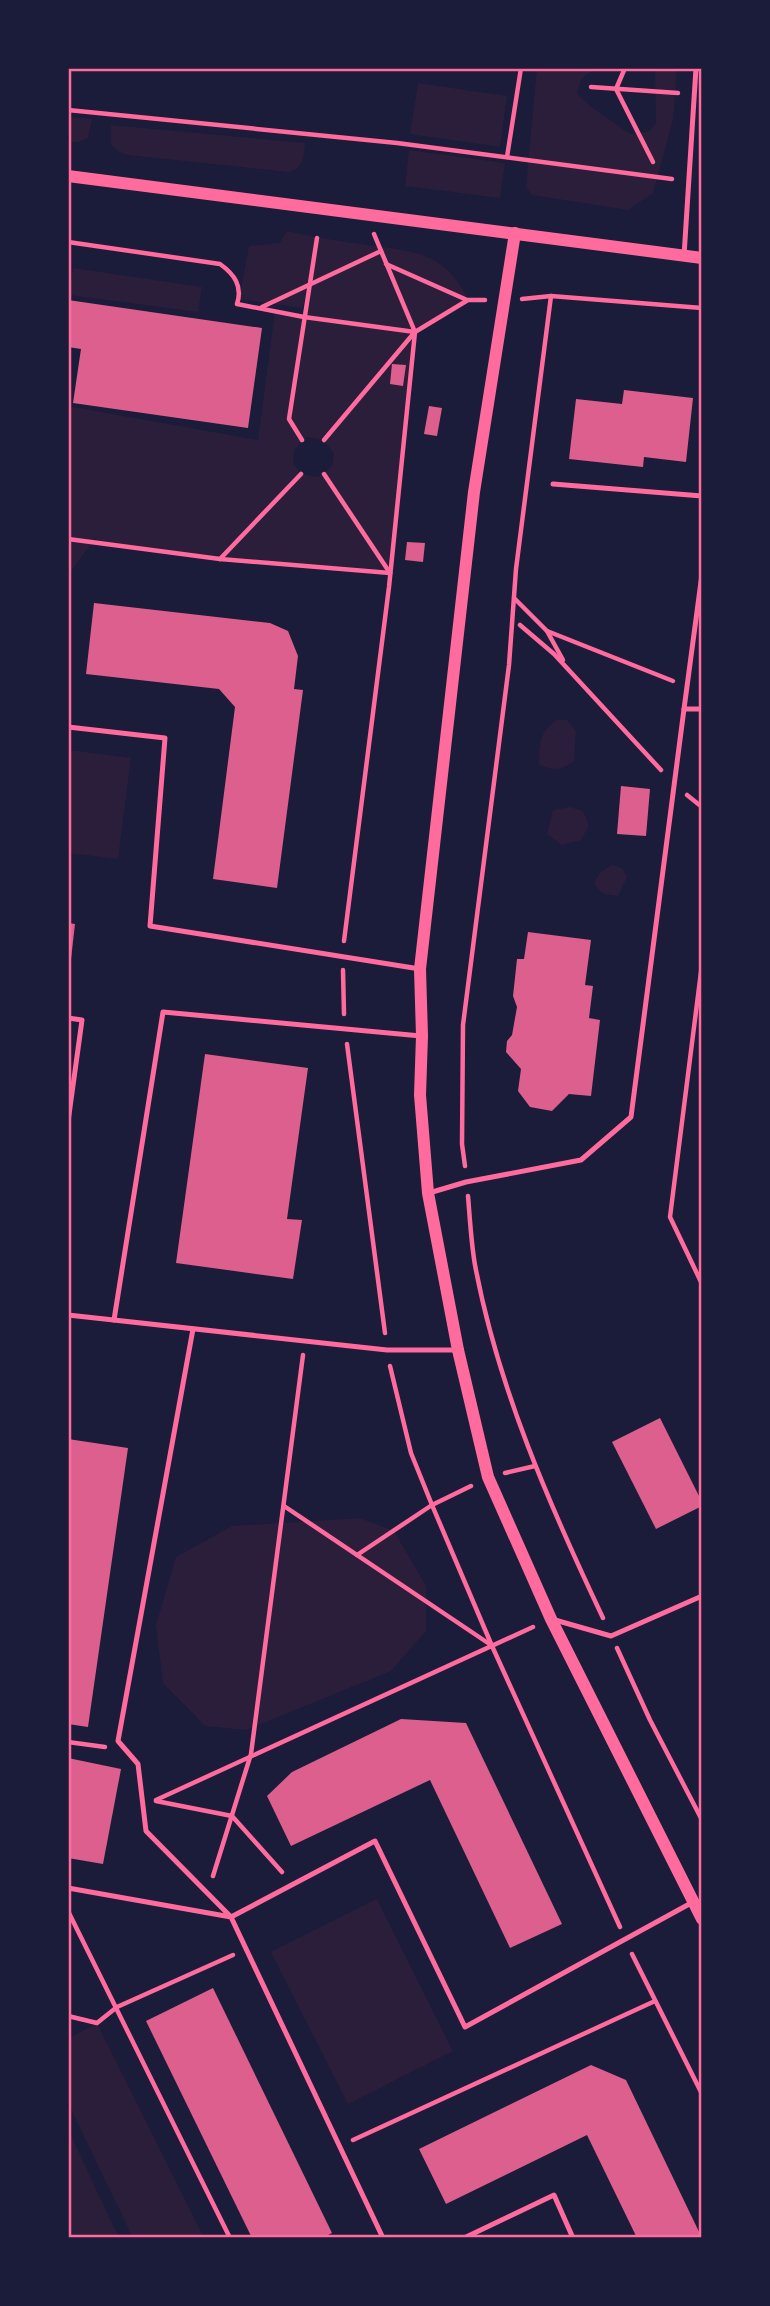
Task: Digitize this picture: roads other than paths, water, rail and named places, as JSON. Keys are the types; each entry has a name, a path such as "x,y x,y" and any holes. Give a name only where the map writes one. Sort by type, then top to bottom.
{"street":[{"path":"68,176 702,258"},
{"path":"515,233 474,492 420,969 420,1095 428,1193 458,1350 488,1477 551,1619 702,1919"}],"lane":[{"path":"684,256 696,68"},
{"path":"553,484 702,496"},
{"path":"428,1193 466,1182 581,1160 632,1117 702,575"},
{"path":"684,709 702,709"},
{"path":"68,727 165,738 150,926 420,969"},
{"path":"114,1320 163,1012 422,1036"},
{"path":"68,1018 82,1020 68,1122"},
{"path":"68,1315 387,1350 458,1350"},
{"path":"193,1329 118,1741 138,1764 146,1831 231,1917 383,2238"},
{"path":"551,1619 611,1636 702,1596"},
{"path":"68,1888 231,1917 375,1841 465,2027 694,1902"},
{"path":"464,2238 554,2195 573,2238"}]}
